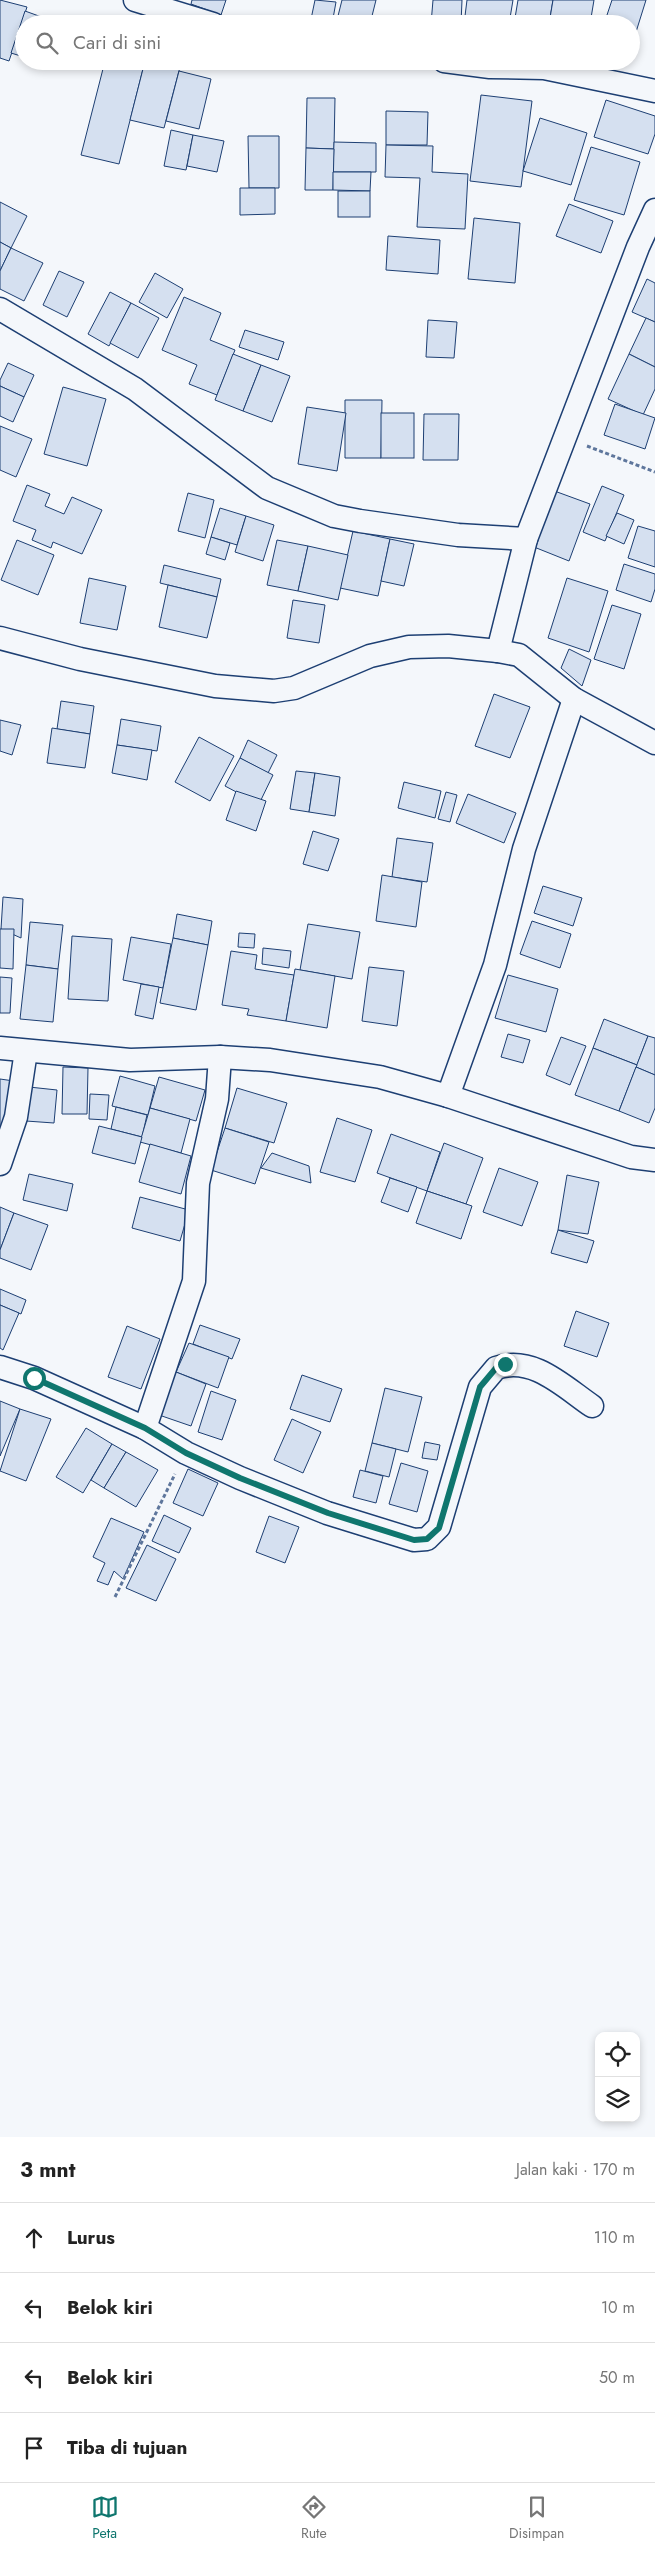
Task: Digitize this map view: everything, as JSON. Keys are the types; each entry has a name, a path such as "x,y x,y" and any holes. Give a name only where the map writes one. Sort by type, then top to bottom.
{"street":[{"path":"135,0 184,15"},
{"path":"554,70 655,91"},
{"path":"498,651 526,539 638,247 655,210"},
{"path":"1,311 135,389 267,488 334,516 458,535 526,539"},
{"path":"0,638 80,659 206,684 274,691 294,688 320,675 370,656 409,647 448,646 498,651 519,655 574,699 655,743"},
{"path":"448,1096 495,965 524,849 574,699"},
{"path":"0,1048 130,1060 220,1057 270,1060 380,1077 448,1096 631,1158 655,1160"},
{"path":"0,1164 16,1117 26,1051"},
{"path":"145,1428 194,1281 198,1183 217,1099 220,1057"},
{"path":"0,1367 34,1378 145,1428 186,1453 240,1478 328,1513 414,1540 427,1539 439,1528 480,1387 496,1368 511,1364 535,1367 592,1406"}],"path":[{"path":"566,438 655,472"},
{"path":"115,1597 186,1453"}],"building":[{"path":"0,0 27,7 24,15 15,15 15,43 9,61 0,58"},
{"path":"192,0 226,0 221,15 191,4"},
{"path":"315,0 336,2 334,15 312,15"},
{"path":"342,0 376,0 372,15 338,15"},
{"path":"433,0 462,0 461,15 432,15"},
{"path":"467,0 513,0 510,15 465,15"},
{"path":"518,0 553,0 550,15 516,15"},
{"path":"553,0 594,0 592,15 550,15"},
{"path":"612,0 646,0 640,19 640,15 607,15"},
{"path":"25,11 36,15 24,15"},
{"path":"15,41 15,54 11,53"},
{"path":"103,70 143,70 119,164 81,155"},
{"path":"143,70 179,70 164,128 130,120"},
{"path":"179,71 211,79 199,129 166,121"},
{"path":"481,95 532,101 521,187 470,181"},
{"path":"307,98 335,98 334,149 306,148"},
{"path":"606,100 655,116 655,134 648,154 594,137"},
{"path":"386,111 428,112 427,145 386,145"},
{"path":"540,118 587,133 571,185 523,171"},
{"path":"171,130 193,135 186,170 164,166"},
{"path":"193,135 224,141 217,172 187,166"},
{"path":"248,136 279,136 279,188 249,188"},
{"path":"334,142 376,143 376,172 333,172"},
{"path":"386,145 433,146 432,172 468,174 465,229 417,227 420,178 385,177"},
{"path":"591,147 640,162 624,215 574,200"},
{"path":"306,148 334,149 333,190 305,190"},
{"path":"333,172 371,172 370,191 333,190"},
{"path":"240,188 275,188 275,214 240,215"},
{"path":"338,191 370,191 370,217 338,217"},
{"path":"0,202 27,216 11,248 0,242"},
{"path":"569,204 613,221 601,253 556,236"},
{"path":"474,218 520,223 515,283 468,279"},
{"path":"388,236 440,240 438,274 386,270"},
{"path":"0,242 11,248 0,271"},
{"path":"11,248 43,263 24,301 0,289 0,271"},
{"path":"59,271 84,282 67,317 43,305"},
{"path":"155,273 183,289 167,318 139,302"},
{"path":"647,279 655,283 655,322 632,312"},
{"path":"110,292 131,303 109,346 88,334"},
{"path":"184,297 221,313 210,340 235,350 217,395 189,384 197,365 162,350"},
{"path":"131,303 159,318 138,358 110,343"},
{"path":"646,318 655,322 655,367 629,354"},
{"path":"428,320 457,322 454,358 426,357"},
{"path":"245,330 284,342 278,360 239,347"},
{"path":"233,354 261,365 243,411 215,400"},
{"path":"629,354 655,367 655,389 643,415 608,399"},
{"path":"8,363 34,375 24,397 0,386 0,380"},
{"path":"261,365 290,376 272,422 243,411"},
{"path":"0,386 24,397 13,422 0,416"},
{"path":"63,387 106,399 87,466 44,454"},
{"path":"345,400 382,400 381,458 345,458"},
{"path":"615,404 655,418 645,449 604,435"},
{"path":"307,407 346,413 337,471 298,464"},
{"path":"381,413 414,413 414,458 381,458"},
{"path":"424,414 459,414 458,460 423,460"},
{"path":"0,426 32,439 16,477 0,470"},
{"path":"27,485 50,494 45,506 64,514 72,497 102,510 82,554 53,542 51,548 32,540 36,530 13,521"},
{"path":"602,486 624,495 605,541 583,532"},
{"path":"549,489 590,504 569,561 529,545"},
{"path":"188,493 214,500 205,538 178,531"},
{"path":"220,508 246,516 237,545 211,537"},
{"path":"617,513 634,520 624,544 606,536"},
{"path":"246,516 274,525 263,561 235,552"},
{"path":"638,526 655,531 655,567 628,558"},
{"path":"353,531 390,539 378,596 340,588"},
{"path":"211,537 230,543 225,560 206,554"},
{"path":"390,539 414,544 404,586 381,581"},
{"path":"17,540 54,555 38,595 1,580"},
{"path":"277,540 308,546 298,591 267,585"},
{"path":"308,546 348,555 338,600 298,591"},
{"path":"624,564 655,574 655,589 651,602 616,590"},
{"path":"164,565 221,579 217,597 160,583"},
{"path":"89,578 126,586 117,630 80,623"},
{"path":"567,578 608,591 589,652 548,638"},
{"path":"168,585 217,597 207,638 159,627"},
{"path":"293,600 325,605 319,643 287,638"},
{"path":"612,605 641,614 624,669 594,659"},
{"path":"569,649 591,660 582,686 561,668"},
{"path":"494,694 530,707 510,758 475,746"},
{"path":"61,701 94,706 90,734 57,729"},
{"path":"121,719 161,726 157,751 117,745"},
{"path":"0,720 21,725 12,755 0,751"},
{"path":"52,728 90,734 85,768 47,763"},
{"path":"199,737 234,756 210,801 175,782"},
{"path":"248,740 277,755 268,773 240,758"},
{"path":"117,745 152,750 147,780 112,773"},
{"path":"240,758 273,775 259,804 225,786"},
{"path":"296,771 315,773 309,812 290,809"},
{"path":"315,773 340,777 335,816 309,812"},
{"path":"404,782 441,791 435,818 398,808"},
{"path":"236,791 266,801 256,831 226,820"},
{"path":"446,792 457,795 450,822 438,819"},
{"path":"468,794 516,813 504,843 456,823"},
{"path":"313,831 339,839 328,871 303,864"},
{"path":"397,838 433,843 427,882 392,877"},
{"path":"382,875 422,882 416,927 376,921"},
{"path":"543,886 582,898 573,926 534,913"},
{"path":"3,897 23,899 21,938 1,929"},
{"path":"177,914 212,921 208,945 173,938"},
{"path":"532,921 571,934 560,968 520,954"},
{"path":"30,922 63,925 58,969 26,965"},
{"path":"308,924 360,932 352,979 300,970"},
{"path":"0,929 14,929 13,969 0,968"},
{"path":"239,933 255,934 254,948 238,947"},
{"path":"72,936 112,939 108,1001 68,999"},
{"path":"131,937 171,944 163,988 123,980"},
{"path":"173,938 208,945 196,1010 160,1003"},
{"path":"263,948 291,951 289,968 262,964"},
{"path":"231,951 257,955 255,969 294,975 286,1021 247,1015 249,1009 222,1005"},
{"path":"26,965 58,969 53,1022 20,1019"},
{"path":"369,967 404,971 397,1026 362,1021"},
{"path":"295,969 335,976 327,1028 286,1021"},
{"path":"508,975 558,989 546,1032 495,1018"},
{"path":"0,977 12,978 10,1013 0,1013"},
{"path":"141,984 159,987 153,1019 135,1015"},
{"path":"604,1019 648,1036 637,1065 593,1048"},
{"path":"508,1034 530,1040 523,1063 501,1057"},
{"path":"648,1036 655,1038 655,1075 636,1067"},
{"path":"561,1037 586,1046 570,1085 546,1075"},
{"path":"593,1048 637,1065 619,1111 575,1095"},
{"path":"63,1067 88,1068 87,1114 62,1114"},
{"path":"636,1067 655,1075 655,1108 649,1123 619,1111"},
{"path":"120,1076 155,1086 148,1115 112,1106"},
{"path":"159,1077 205,1090 196,1121 150,1108"},
{"path":"0,1079 14,1081 0,1136"},
{"path":"29,1087 57,1090 54,1123 26,1121"},
{"path":"237,1088 287,1103 274,1143 225,1128"},
{"path":"90,1094 109,1095 107,1120 89,1119"},
{"path":"116,1107 147,1115 142,1137 111,1129"},
{"path":"150,1108 190,1119 181,1153 140,1142"},
{"path":"337,1118 372,1130 355,1182 320,1172"},
{"path":"99,1126 142,1137 135,1164 92,1153"},
{"path":"225,1128 269,1142 255,1184 211,1170"},
{"path":"391,1134 440,1152 427,1191 377,1173"},
{"path":"444,1143 483,1158 466,1204 427,1191"},
{"path":"150,1144 191,1156 181,1194 139,1182"},
{"path":"272,1153 309,1166 311,1183 261,1168"},
{"path":"499,1168 538,1182 522,1226 483,1212"},
{"path":"29,1174 73,1184 67,1211 23,1200"},
{"path":"567,1175 599,1182 588,1234 558,1230"},
{"path":"390,1178 417,1187 408,1212 381,1202"},
{"path":"427,1191 472,1206 461,1239 416,1223"},
{"path":"140,1197 189,1210 180,1241 132,1228"},
{"path":"0,1207 14,1213 0,1250"},
{"path":"14,1213 48,1225 31,1270 0,1258 0,1250"},
{"path":"558,1230 594,1241 587,1263 551,1253"},
{"path":"0,1289 26,1300 21,1314 0,1305"},
{"path":"0,1305 19,1313 3,1350 0,1348"},
{"path":"576,1311 609,1323 597,1357 564,1346"},
{"path":"200,1325 240,1339 232,1359 193,1344"},
{"path":"127,1326 160,1339 141,1389 108,1377"},
{"path":"189,1343 229,1357 218,1388 176,1372"},
{"path":"176,1372 206,1384 191,1426 159,1415"},
{"path":"302,1375 342,1389 330,1422 290,1409"},
{"path":"385,1388 422,1397 408,1452 372,1443"},
{"path":"211,1391 236,1400 222,1440 198,1432"},
{"path":"0,1401 20,1409 0,1456"},
{"path":"20,1409 51,1419 26,1481 0,1471"},
{"path":"292,1419 321,1432 303,1473 274,1460"},
{"path":"86,1428 112,1444 83,1493 56,1477"},
{"path":"425,1442 440,1445 437,1460 422,1458"},
{"path":"372,1443 396,1449 389,1477 365,1471"},
{"path":"112,1444 126,1452 104,1488 91,1480"},
{"path":"126,1452 158,1470 136,1507 104,1488"},
{"path":"401,1463 428,1471 417,1512 389,1504"},
{"path":"188,1469 218,1483 203,1516 173,1503"},
{"path":"360,1470 383,1476 376,1503 353,1497"},
{"path":"164,1515 191,1528 179,1553 152,1541"},
{"path":"269,1516 299,1527 285,1563 256,1552"},
{"path":"111,1518 144,1532 123,1579 114,1571 108,1585 97,1581 105,1563 93,1557"},
{"path":"147,1545 176,1559 156,1601 126,1588"}],"route":[{"path":"34,1378 145,1428 186,1453 240,1478 328,1513 414,1540 427,1539 439,1528 480,1387 489,1374 505,1364"}]}
